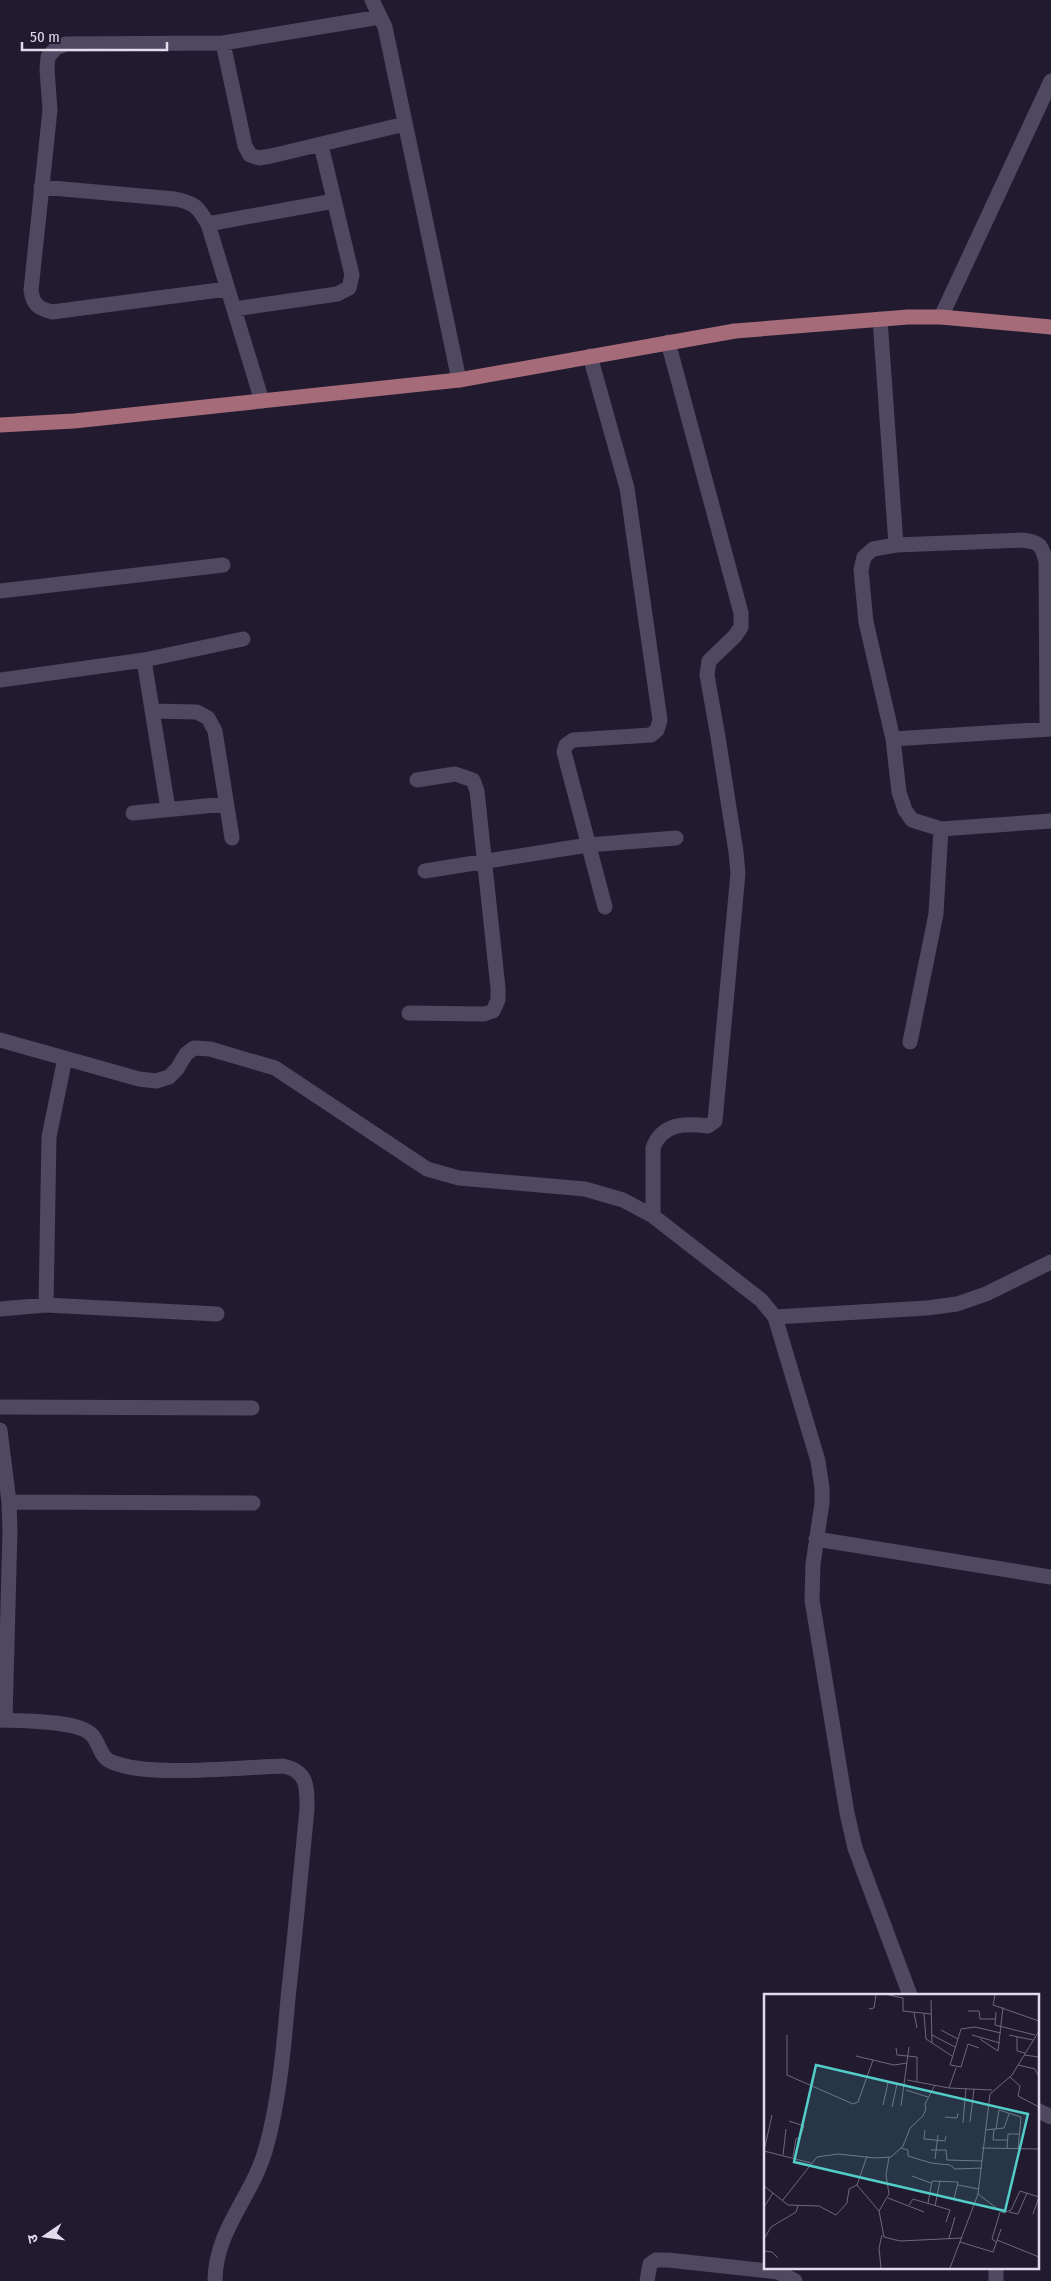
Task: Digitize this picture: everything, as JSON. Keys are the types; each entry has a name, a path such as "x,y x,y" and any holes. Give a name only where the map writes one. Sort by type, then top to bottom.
{"main road":[{"path":"0,425 74,421 459,380 735,331 880,319 941,317 1051,327"}],"street":[{"path":"372,0 384,27 459,380"},
{"path":"227,289 52,312 40,309 32,301 31,290 50,110 48,57 56,48 66,44 223,43 380,17"},
{"path":"223,43 245,146 250,155 259,158 405,124"},
{"path":"941,317 1051,81"},
{"path":"234,309 337,294 348,288 352,275 321,145"},
{"path":"41,186 189,202 200,209 208,224 262,401"},
{"path":"208,224 334,201"},
{"path":"880,319 896,545"},
{"path":"653,1216 653,1148 656,1140 663,1132 680,1124 708,1126 715,1121 734,934 738,874 729,804 707,676 709,661 735,636 741,627 741,613 668,342"},
{"path":"590,356 627,488 660,720 657,730 651,735 581,739 574,740 566,745 564,752 566,762 605,908"},
{"path":"893,739 1049,729 1046,562 1043,548 1034,541 896,545 873,549 864,556 861,570 866,622 893,739 900,792 905,810 912,820 941,829 1051,821"},
{"path":"0,591 223,565"},
{"path":"0,680 144,660 242,639"},
{"path":"144,660 168,809"},
{"path":"152,711 197,712 208,718 214,731 232,838"},
{"path":"408,1014 484,1014 493,1011 498,1000 477,791 473,780 455,774 417,780"},
{"path":"133,812 226,804"},
{"path":"910,1042 936,914 941,829"},
{"path":"425,871 485,863 588,845 676,838"},
{"path":"0,1040 139,1079 156,1080 169,1077 186,1054 194,1048 210,1050 275,1068 427,1169 459,1178 585,1189 623,1200 653,1216 761,1300 775,1317 818,1461 822,1503 816,1540 812,1600 847,1813 855,1848 910,1994"},
{"path":"46,1304 49,1137 65,1058"},
{"path":"775,1317 927,1308 957,1304 986,1294 1051,1262"},
{"path":"0,1309 46,1304 216,1314"},
{"path":"0,1407 252,1408"},
{"path":"0,1430 9,1502 10,1530 2,1720 56,1724 83,1729 92,1735 105,1758 112,1762 131,1766 167,1770 283,1766 294,1768 303,1777 307,1790 307,1809 282,2061 266,2149 250,2188 220,2245 215,2263 215,2281"},
{"path":"9,1502 253,1503"},
{"path":"816,1540 1051,1577"},
{"path":"1038,2110 1051,2117"},
{"path":"647,2281 650,2264 656,2260 778,2272 795,2281"},
{"path":"996,2268 996,2281"}]}
